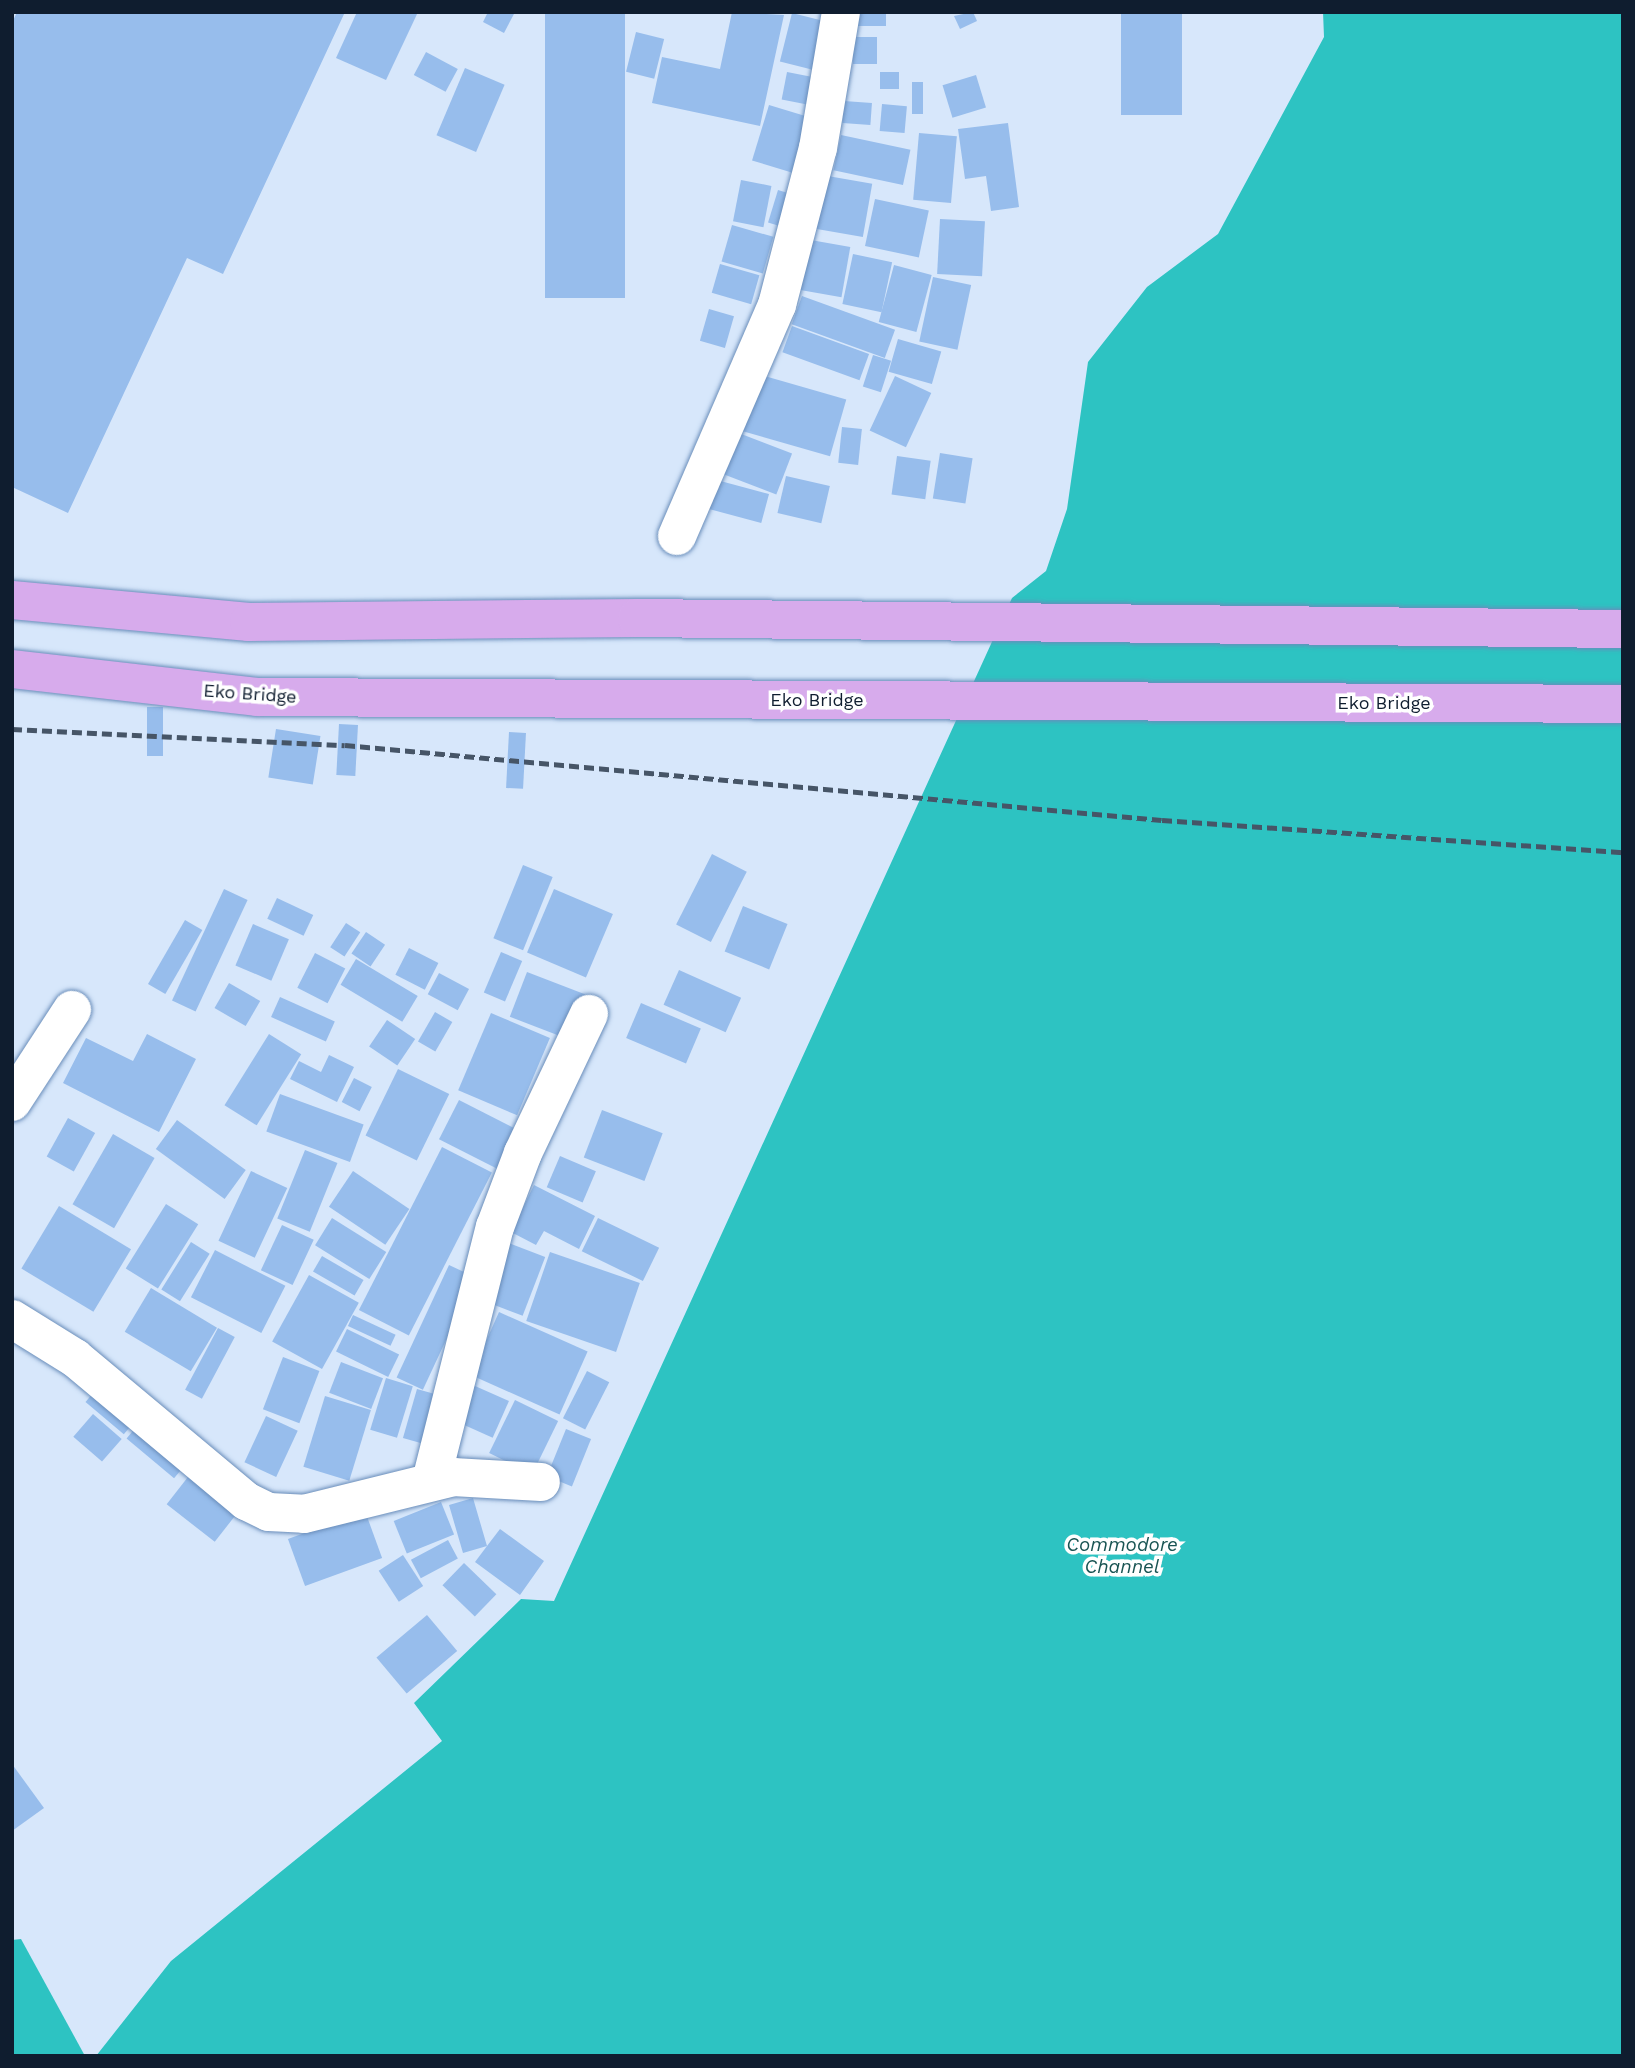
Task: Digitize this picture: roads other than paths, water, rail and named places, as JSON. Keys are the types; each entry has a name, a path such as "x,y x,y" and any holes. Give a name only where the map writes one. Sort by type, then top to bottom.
{"highway":[{"path":"12,600 249,622 636,618 1623,629"},
{"name":"Eko Bridge","path":"12,669 257,697 1623,704"}],"street":[{"path":"677,536 777,304 818,148 841,12"},
{"path":"12,1102 72,1010"},
{"path":"431,1480 495,1227 523,1153 589,1014"},
{"path":"12,1319 75,1358 218,1478 270,1512 304,1514 431,1480 541,1482"},
{"path":"218,1478 276,1494"}],"water":[{"name":"Commodore Channel","path":"1323,12 1623,12 1623,2056 96,2056 171,1961 442,1741 414,1703 521,1599 554,1601 1012,598 1046,571 1067,509 1088,362 1147,287 1218,234 1324,37"},
{"path":"21,1939 85,2056 12,2056 12,1940"}],"railway":[{"path":"12,729 345,745 1162,820 1623,852"}]}
